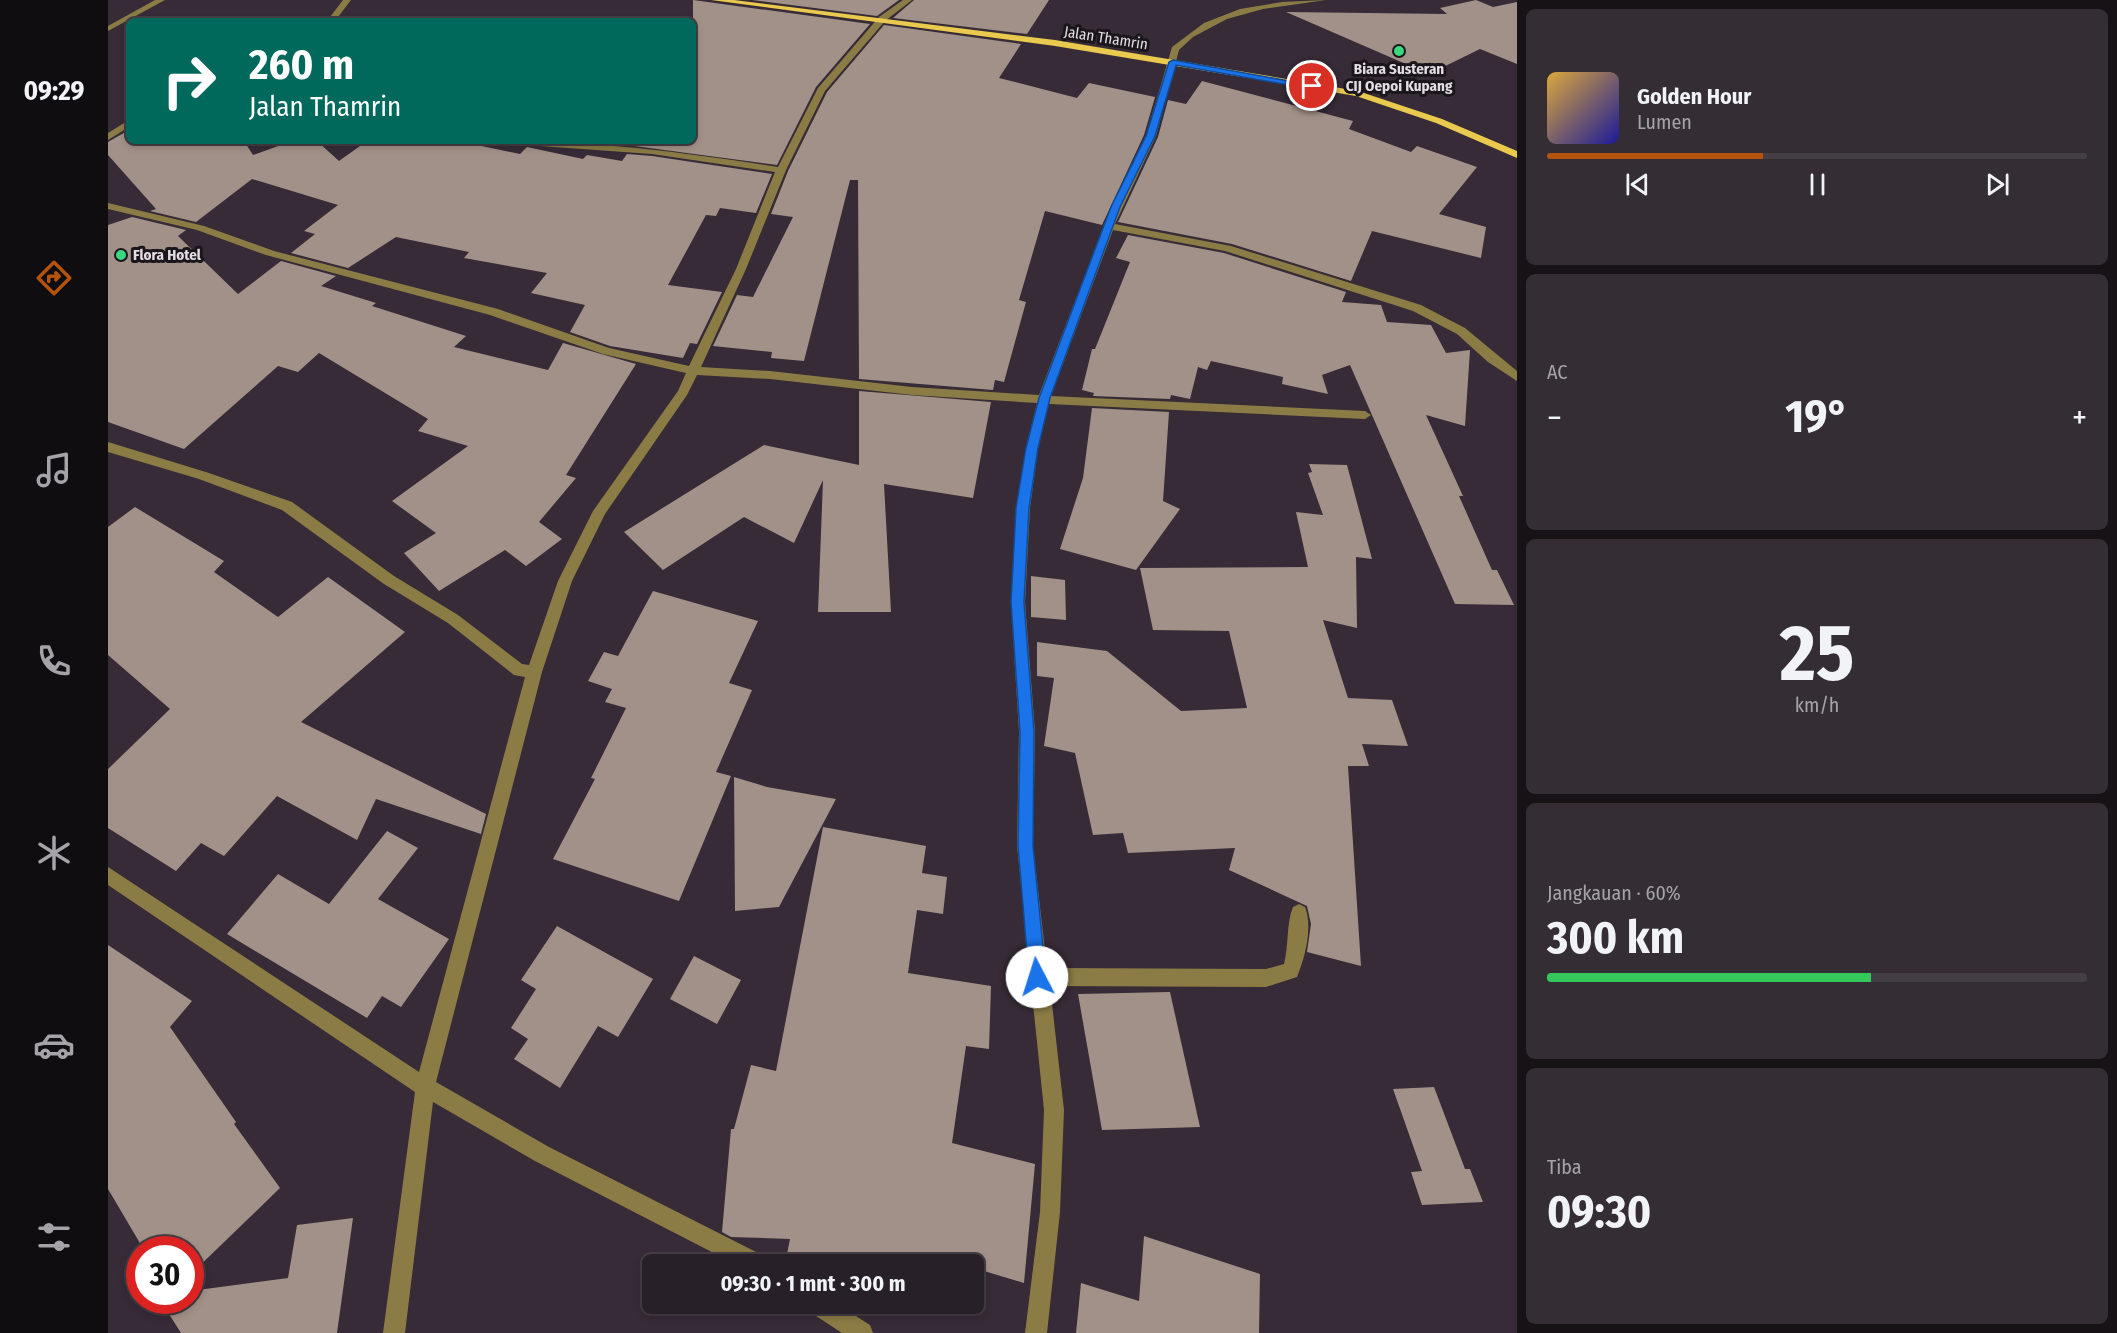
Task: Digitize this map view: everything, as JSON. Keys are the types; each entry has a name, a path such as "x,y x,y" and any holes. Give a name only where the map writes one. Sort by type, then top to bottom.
{"main road":[{"name":"Jalan Thamrin","path":"716,0 882,19 1173,62 1358,94 1439,121 1517,155"}],"street":[{"path":"128,18 161,0"},
{"path":"333,18 347,0"},
{"path":"394,1333 425,1087 534,672 565,581 600,512 683,392 694,371 741,269 781,170 821,90 882,19 908,0"},
{"path":"1036,1333 1050,1212 1054,1110 1037,977 1025,846 1027,732 1017,602 1023,508 1032,448 1044,398 1109,226 1150,136 1175,49 1184,39 1223,17 1255,7 1322,0"},
{"path":"108,29 126,19"},
{"path":"108,137 126,125"},
{"path":"554,144 652,151 781,170"},
{"path":"108,206 200,228 270,253 494,312 607,351 694,371 771,375 912,391 1165,407 1365,415"},
{"path":"1109,226 1227,248 1417,308 1461,331 1492,359 1517,377"},
{"path":"108,447 204,476 287,506 390,580 453,619 519,670 534,672"},
{"path":"108,875 425,1087 542,1154 737,1254"},
{"path":"1037,977 1266,978 1291,971 1297,950 1299,913"},
{"path":"833,1314 862,1333"}],"building":[{"path":"693,0 870,24 816,87 777,165 634,146 636,144 696,144 696,18 693,18"},
{"path":"752,0 899,0 877,16"},
{"path":"914,0 1049,0 1027,34 893,18"},
{"path":"1476,0 1493,7 1517,2 1517,64 1480,49 1429,74 1286,12 1447,14 1440,8"},
{"path":"884,25 1021,44 999,78 1077,98 1089,83 1155,97 1144,135 1102,225 1045,211 1019,300 1026,302 1004,382 995,380 993,390 859,379 858,180 850,180 804,361 771,358 772,352 713,346 737,295 753,297 793,217 771,214 788,171 827,92"},
{"path":"1202,81 1353,121 1349,129 1411,152 1417,146 1477,167 1439,214 1486,227 1481,258 1372,231 1351,281 1232,244 1118,222 1158,137 1168,100 1186,104"},
{"path":"126,132 126,144 246,144 253,155 284,144 320,144 339,161 363,144 472,144 520,154 527,147 583,159 587,155 622,161 627,154 652,156 772,174 756,213 720,208 716,216 706,215 668,285 722,292 697,344 690,343 683,358 610,346 570,332 585,305 531,293 547,273 464,258 469,252 396,237 348,268 291,253 315,234 304,231 338,205 252,179 196,222 150,211 156,209 108,155 108,142"},
{"path":"132,217 186,230 178,236 238,294 281,261 336,276 321,286 376,303 372,306 466,336 454,347 548,370 563,343 636,364 566,475 576,478 539,522 562,539 526,566 505,550 439,591 404,553 436,533 392,501 468,446 418,431 428,419 319,353 298,372 278,366 184,449 108,422 108,225"},
{"path":"1128,235 1224,253 1346,292 1342,302 1381,305 1387,322 1431,325 1446,353 1470,350 1465,426 1426,415 1463,496 1459,496 1492,570 1497,570 1514,605 1455,604 1350,365 1322,375 1328,394 1282,384 1283,377 1211,361 1207,370 1198,367 1190,399 1171,395 1170,399 1093,396 1094,393 1082,390 1092,349 1095,349 1130,262 1116,258"},
{"path":"859,391 991,402 973,498 884,484 891,612 818,612 823,480 794,543 744,517 663,570 624,532 764,445 859,465"},
{"path":"1092,408 1169,412 1163,501 1180,509 1136,570 1060,549 1083,478"},
{"path":"1309,464 1347,465 1372,559 1356,557 1357,628 1323,620 1348,698 1392,700 1408,746 1362,744 1369,766 1348,766 1361,966 1307,952 1311,924 1307,906 1229,870 1235,848 1128,853 1123,833 1093,835 1075,753 1044,746 1054,678 1037,676 1037,642 1107,651 1181,711 1247,708 1229,631 1153,630 1140,568 1308,567 1296,512 1323,515 1308,473 1312,472"},
{"path":"135,507 224,561 214,572 278,617 328,577 405,632 301,722 486,814 481,834 376,799 357,840 277,796 224,856 201,843 176,871 108,828 108,769 170,709 108,655 108,527"},
{"path":"1031,576 1065,580 1066,620 1031,617"},
{"path":"653,591 758,621 729,683 752,690 716,772 731,776 679,901 553,859 595,779 591,778 626,708 605,702 612,689 588,681 604,652 618,656"},
{"path":"734,777 767,787 836,799 779,907 735,911"},
{"path":"823,827 926,846 922,873 947,877 943,914 917,910 908,973 991,986 989,1049 966,1046 952,1143 1035,1164 1024,1283 984,1271 984,1254 787,1254 790,1239 731,1237 722,1232 731,1129 734,1129 751,1065 776,1071"},
{"path":"387,831 418,848 378,899 449,939 401,1007 382,996 367,1018 227,934 278,874 329,904"},
{"path":"557,926 653,979 618,1037 598,1026 560,1088 514,1059 528,1039 511,1028 536,989 521,980"},
{"path":"108,945 192,1001 170,1027 236,1122 234,1124 280,1188 204,1261 204,1236 136,1236 108,1189"},
{"path":"694,956 741,980 717,1024 670,999"},
{"path":"1170,992 1200,1127 1102,1130 1078,994"},
{"path":"1434,1087 1465,1169 1470,1169 1483,1202 1422,1205 1411,1172 1422,1171 1393,1089"},
{"path":"353,1218 337,1333 181,1333 169,1314 204,1314 204,1289 288,1278 297,1225"},
{"path":"1144,1236 1260,1274 1259,1333 1076,1333 1081,1283 1139,1301"}],"place":[{"name":"Biara Susteran CIJ Oepoi Kupang","path":"1399,51"},
{"name":"Flora Hotel","path":"121,255"}],"route":[{"path":"1037,977 1025,846 1027,732 1017,602 1023,508 1032,448 1044,398 1116,207 1150,136 1173,62 1312,86"}]}
